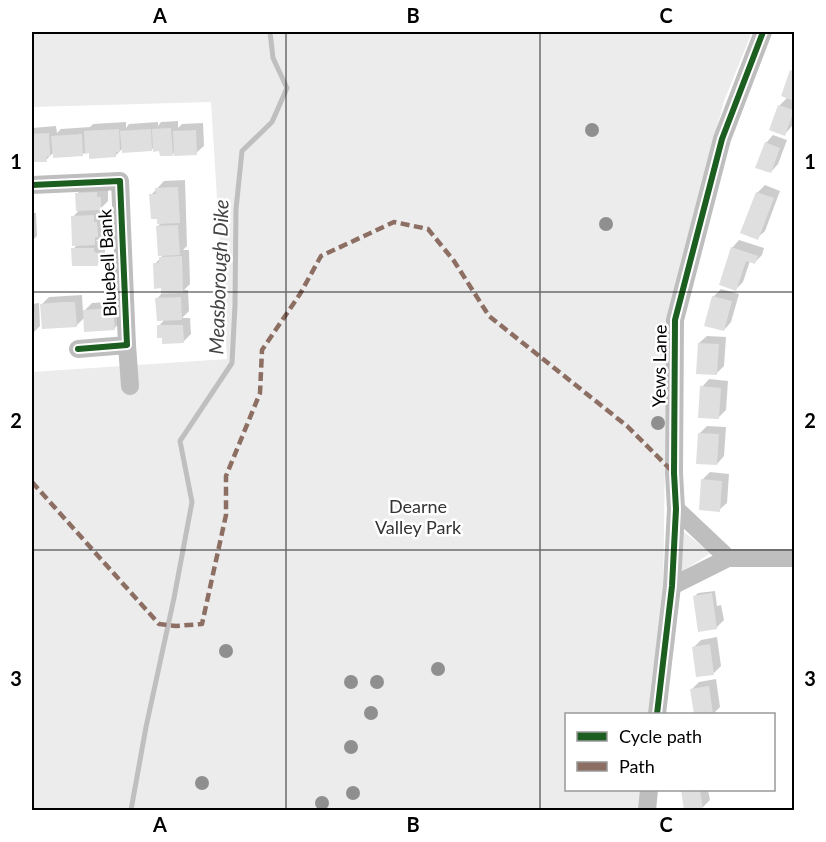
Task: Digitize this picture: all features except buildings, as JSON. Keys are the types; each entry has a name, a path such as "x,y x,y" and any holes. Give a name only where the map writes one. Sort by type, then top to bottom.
{"street":[{"name":"Yews Lane","path":"657,713 672,586 676,509 674,473 675,320 722,139 763,32"},
{"name":"Bluebell Bank","path":"32,186 120,181 127,345"},
{"path":"78,349 127,345 130,386"},
{"path":"676,509 728,558"},
{"path":"672,586 728,558 795,558"},
{"path":"647,810 649,791"}],"green space":[{"name":"Dearne Valley Park","path":"32,32 752,32 724,101 667,319 663,599 650,713 565,713 565,791 642,791 639,810 32,810 32,372 227,359 211,102 32,107"},
{"path":"680,529 711,553 681,572"}],"waterway":[{"name":"Measborough Dike","path":"131,810 192,502 180,441 232,363 236,209 242,151 272,122 287,88 273,58 270,32"}],"marked path":[{"path":"32,482 159,624 176,626 202,624 226,515 226,476 260,393 262,350 300,294 321,256 394,222 428,229 454,261 489,316 627,426 674,473"}],"cycle path":[{"path":"657,713 672,586 676,509 674,473 675,320 722,139 763,32"},
{"path":"32,185 120,181 127,345 78,349"}]}
